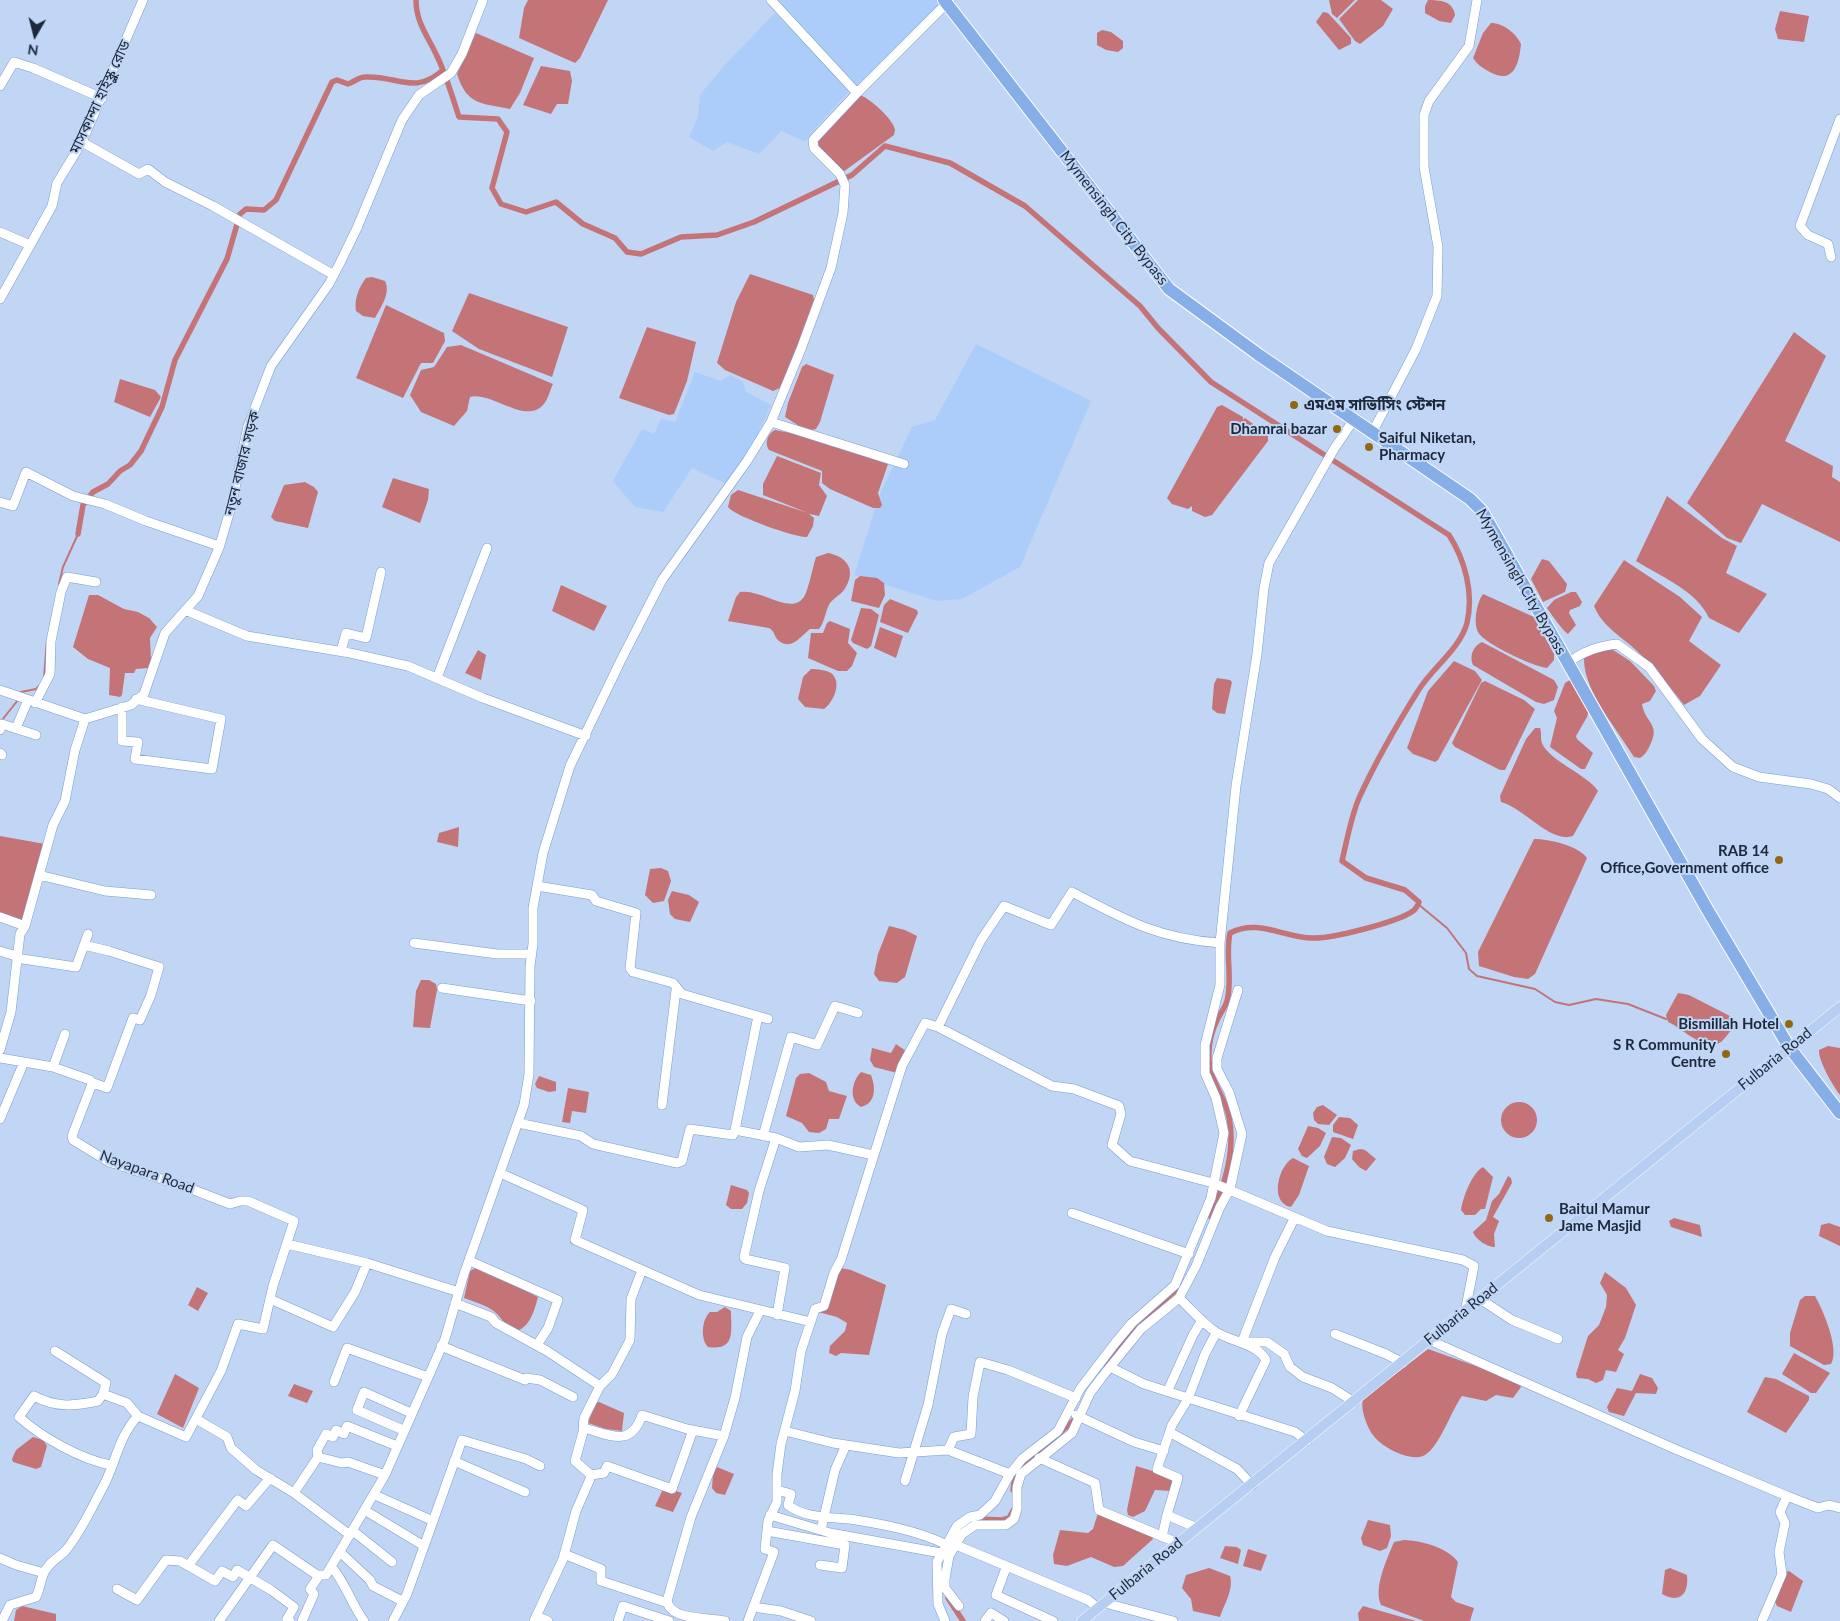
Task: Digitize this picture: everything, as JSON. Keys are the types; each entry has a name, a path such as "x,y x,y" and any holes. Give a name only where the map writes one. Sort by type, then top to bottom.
{"highway":[{"name":"Mymensingh City Bypass","path":"947,1 1169,288 1372,434 1470,499 1482,511 1788,1048 1840,1113"}],"main road":[{"name":"Fulbaria Road","path":"1084,1620 1840,1007"}],"street":[{"name":"মাসকান্দা হাইস্কুল রোড","path":"0,300 52,206 57,183 82,142 143,0"},
{"name":"নতুন বাজার সড়ক","path":"85,718 131,705 144,694 148,687 165,633 198,596 219,546 231,507 248,426 271,366 334,275 357,228 402,120 419,95 451,73 462,54 483,0"},
{"path":"772,0 857,92"},
{"path":"1372,434 1416,349 1437,296 1438,248 1424,168 1424,115 1430,101 1469,46 1477,0"},
{"path":"219,1621 272,1545 319,1576 326,1576 366,1511 385,1475 441,1346 518,1123 529,1074 533,908 543,853 555,809 570,766 586,736 620,660 662,580 747,462 771,422 802,349 831,268 843,213 845,185 840,174 816,152 813,140 857,92 947,1"},
{"path":"0,86 14,62 33,68 102,98"},
{"path":"1830,257 1828,244 1808,235 1800,226 1840,119"},
{"path":"82,142 139,174 148,169 165,182 213,206 334,275"},
{"path":"0,232 30,245"},
{"path":"945,1621 938,1604 937,1562 945,1544 957,1526 970,1517 980,1515 995,1501 1010,1474 1022,1459 1058,1431 1094,1369 1132,1323 1176,1285 1211,1198 1213,1183 1221,1157 1224,1133 1216,1098 1205,1073 1205,1045 1220,985 1220,943 1236,786 1257,654 1264,588 1269,563 1321,470 1353,420"},
{"path":"771,422 904,464"},
{"path":"0,502 13,506 26,472 73,496 105,504 146,521 219,546"},
{"path":"437,678 487,548"},
{"path":"341,651 346,633 366,638 381,572"},
{"path":"16,728 50,674 51,640 61,592 67,577 96,582"},
{"path":"185,610 247,636 341,651 408,666 586,736"},
{"path":"1568,662 1587,650 1617,644 1649,667 1702,739 1733,767 1759,777 1812,784 1828,789 1840,798"},
{"path":"0,690 85,718 69,774 65,801 53,824 25,926 20,934 11,1012 3,1033 0,1050"},
{"path":"122,707 122,741 138,742 135,759 212,769 221,719 154,705 136,699"},
{"path":"0,730 2,724 36,735"},
{"path":"39,875 105,891 151,895"},
{"path":"537,886 591,895 596,901 636,912 630,968 634,972 673,983 676,990 662,1106"},
{"path":"938,1027 981,940 1004,906 1051,925 1072,892 1144,928 1189,941 1220,943"},
{"path":"0,917 25,926"},
{"path":"0,951 16,957 76,967 88,934"},
{"path":"414,943 497,954 531,954"},
{"path":"0,1058 52,1067 107,1088 133,1018 140,1020 159,967 109,950 84,945"},
{"path":"442,988 531,1001"},
{"path":"676,990 682,994 768,1019"},
{"path":"959,1606 945,1588 944,1579 949,1556 966,1529 975,1525 1009,1524 1017,1509 1017,1487 1021,1474 1072,1432 1090,1393 1110,1366 1141,1329 1179,1298 1196,1266 1220,1207 1230,1189 1242,1134 1229,1092 1217,1068 1217,1058 1238,990"},
{"path":"763,1136 791,1037 817,1045 835,1006 858,1013"},
{"path":"518,1123 582,1136 593,1144 681,1163 689,1130 732,1135 735,1130 758,1016"},
{"path":"748,1621 774,1552 765,1550 767,1531 770,1515 777,1502 777,1474 801,1351 815,1309 824,1306 834,1273 841,1260 902,1066 924,1024 938,1027 1052,1086 1074,1089 1119,1106 1121,1114 1112,1145 1130,1161 1230,1189 1294,1219 1327,1231 1462,1260 1474,1266 1465,1312"},
{"path":"52,1067 65,1034"},
{"path":"0,1119 24,1062"},
{"name":"Nayapara Road","path":"91,1082 90,1093 71,1133 73,1140 109,1162 186,1187 230,1204 240,1200 248,1201 293,1220 287,1244"},
{"path":"735,1130 776,1138 799,1147 828,1145 873,1155"},
{"path":"776,1138 759,1191 744,1258 785,1268 777,1315"},
{"path":"500,1173 583,1210 575,1240 699,1295 811,1322"},
{"path":"1072,1213 1190,1254"},
{"path":"1242,1342 1275,1257 1294,1219"},
{"path":"103,1394 126,1403 138,1416 186,1437 221,1371 238,1324 263,1329 270,1298 287,1244 367,1263 459,1292"},
{"path":"470,1261 558,1300 548,1328 537,1345"},
{"path":"270,1298 333,1326 355,1292 367,1263"},
{"path":"642,1270 631,1299 630,1340 612,1374 600,1386 584,1418 584,1428 575,1461 591,1474 604,1473 607,1466 672,1489 693,1430"},
{"path":"1179,1298 1216,1333 1242,1342 1263,1355 1266,1360 1239,1416"},
{"path":"1480,1299 1512,1320 1558,1339"},
{"path":"456,1303 491,1317 496,1323 537,1345 600,1386"},
{"path":"905,1481 928,1405 942,1334 951,1309 966,1314"},
{"path":"668,1603 691,1517 724,1436 735,1398 747,1337 760,1311"},
{"path":"1168,1390 1192,1335 1202,1320"},
{"path":"1162,1537 1178,1478 1158,1469 1172,1425 1188,1399 1205,1354 1216,1333"},
{"path":"1335,1334 1386,1354 1403,1363"},
{"path":"1429,1340 1675,1449 1787,1496 1818,1508 1829,1505 1840,1508"},
{"path":"1242,1342 1267,1342 1284,1354 1290,1367 1303,1377 1332,1388 1354,1402"},
{"path":"441,1346 525,1380 526,1378 540,1380 574,1397"},
{"path":"334,1382 347,1348 428,1377"},
{"path":"55,1351 106,1382 103,1394 98,1401 77,1405 50,1404 34,1396 19,1417 28,1426 74,1452 111,1466"},
{"path":"948,1450 954,1437 971,1434 973,1397 980,1362 1002,1368 1076,1398"},
{"path":"1110,1366 1144,1384 1168,1390 1188,1399 1239,1416 1295,1432 1307,1441"},
{"path":"403,1430 357,1410 364,1392 411,1413"},
{"path":"1070,1412 1134,1442 1164,1451"},
{"path":"584,1428 617,1436 630,1436 638,1429 642,1415 693,1430 724,1436"},
{"path":"1,1621 10,1605 36,1596 41,1588 44,1573 51,1563 66,1550 76,1535 104,1485 129,1426 138,1416"},
{"path":"196,1420 214,1428 227,1437 231,1448 256,1470 294,1493 392,1562"},
{"path":"294,1493 318,1457 317,1450 326,1434 333,1437 336,1430 344,1434 347,1426 397,1446"},
{"path":"785,1431 846,1445 899,1453 948,1450 1010,1474"},
{"path":"1171,1433 1237,1469 1252,1485"},
{"path":"393,1621 407,1594 432,1520 463,1439 526,1459 540,1466"},
{"path":"821,1530 835,1470 846,1445"},
{"path":"318,1457 342,1463 348,1462 385,1475"},
{"path":"1040,1458 1096,1483 1099,1510 1178,1543"},
{"path":"454,1461 525,1492"},
{"path":"548,1621 535,1619 564,1554 576,1511 591,1474"},
{"path":"188,1566 236,1502 238,1500 246,1506 270,1478"},
{"path":"777,1490 791,1494 788,1505 792,1508 824,1516 900,1528 929,1536 945,1544"},
{"path":"375,1495 432,1520"},
{"path":"1762,1621 1782,1574 1779,1552 1785,1523 1780,1512 1787,1496"},
{"path":"366,1511 424,1546"},
{"path":"770,1515 821,1530 941,1553"},
{"path":"1167,1515 1196,1528"},
{"path":"767,1531 845,1546 842,1568 820,1565"},
{"path":"956,1545 1006,1568 1102,1605 1173,1621"},
{"path":"341,1553 370,1580 373,1586 402,1601"},
{"path":"564,1554 601,1570 601,1581 668,1603 673,1612 687,1619 725,1621"},
{"path":"0,1558 44,1573"},
{"path":"117,1589 137,1600 166,1560 180,1561 215,1581 222,1572 232,1576 237,1570 277,1594 294,1607 287,1619 290,1621"},
{"path":"332,1567 364,1621"},
{"path":"1006,1568 996,1595 1053,1621"},
{"path":"302,1621 314,1594 310,1589 319,1576"},
{"path":"618,1621 623,1606 669,1621"},
{"path":"753,1607 781,1611 811,1621"},
{"path":"985,1621 991,1613 1004,1621"}],"shaded area":[{"path":"528,0 608,0 580,58 575,63 519,38 524,8"},
{"path":"774,0 941,0 943,3 856,87"},
{"path":"1329,0 1355,0 1337,18 1332,14"},
{"path":"1358,0 1381,0 1393,9 1383,26 1360,44 1355,41 1339,19"},
{"path":"1428,0 1445,2 1452,7 1455,15 1451,23 1439,21 1425,13 1425,6"},
{"path":"1780,11 1809,16 1804,42 1778,39 1775,29"},
{"path":"1323,12 1328,13 1351,38 1351,44 1339,50 1316,22"},
{"path":"775,13 850,90 811,133 806,142 781,131 759,154 727,142 713,151 689,137 698,117 700,95 722,68"},
{"path":"1491,23 1496,23 1509,29 1521,44 1519,59 1509,75 1497,75 1488,71 1473,58 1483,33"},
{"path":"1102,30 1111,32 1123,41 1123,48 1118,52 1106,50 1097,45 1097,33"},
{"path":"476,33 534,58 520,93 510,109 484,104 471,98 461,84 457,74"},
{"path":"541,66 570,71 572,81 568,104 557,104 551,114 523,105"},
{"path":"859,95 874,104 886,115 894,126 894,135 843,172 818,151 816,141"},
{"path":"750,274 813,295 814,300 787,374 780,388 773,391 725,370 717,363 736,302"},
{"path":"372,277 385,281 387,286 386,295 375,318 363,316 356,311 356,298 361,285 366,278"},
{"path":"469,293 568,327 552,377 479,349 452,331"},
{"path":"386,305 444,333 445,341 433,363 421,363 403,398 356,378"},
{"path":"647,327 696,342 687,381 674,414 669,415 619,398"},
{"path":"1794,332 1826,356 1785,441 1833,466 1832,477 1840,482 1840,542 1762,504 1741,543 1727,538 1687,503"},
{"path":"976,344 1091,401 1020,567 962,599 937,601 854,575 880,494 912,427 935,420"},
{"path":"461,345 553,384 545,403 536,410 527,411 518,410 478,396 470,397 467,411 454,426 421,412 410,395 421,370 434,367 447,347"},
{"path":"806,364 834,375 820,422 816,429 811,430 799,426 785,417 788,403 802,367"},
{"path":"695,372 721,381 730,375 743,382 746,392 771,405 750,451 728,485 692,468 663,512 635,507 613,481 642,429 654,434 661,419 675,422"},
{"path":"120,379 155,390 161,397 150,417 114,402"},
{"path":"1222,405 1243,417 1243,420 1245,418 1268,435 1268,441 1212,515 1205,517 1192,511 1192,506 1188,509 1172,504 1167,498 1217,407"},
{"path":"775,430 801,435 888,464 878,493 882,505 880,508 873,508 830,489 822,483 822,471 769,450 768,438 770,433"},
{"path":"777,456 821,473 819,485 827,496 819,516 809,514 814,518 813,526 807,537 766,526 741,516 728,507 731,495 738,490 808,513 763,495 763,484"},
{"path":"393,478 429,489 428,500 420,523 382,507"},
{"path":"305,482 314,487 318,492 308,528 275,521 271,517 284,485"},
{"path":"1667,496 1722,538 1737,546 1726,573 1767,594 1739,633 1709,618 1703,608 1687,592 1636,561"},
{"path":"828,553 845,561 850,571 850,577 844,590 830,603 819,629 810,629 796,641 784,644 776,638 769,628 728,621 736,597 740,592 758,594 785,603 793,604 800,601 807,591 816,557"},
{"path":"1542,559 1549,561 1567,584 1565,592 1543,602 1531,579"},
{"path":"1624,560 1680,597 1702,617 1689,641 1721,665 1700,696 1684,705 1645,659 1608,626 1594,606"},
{"path":"860,576 877,578 884,583 885,595 879,608 851,601 855,580"},
{"path":"561,585 607,606 594,631 552,611"},
{"path":"1571,592 1576,592 1582,602 1580,606 1570,610 1569,613 1576,625 1568,634 1547,608 1554,600"},
{"path":"1483,594 1534,617 1554,654 1554,660 1547,668 1531,664 1510,654 1482,637 1478,632 1476,618 1477,607"},
{"path":"89,595 98,595 124,609 138,612 149,618 157,627 150,638 151,660 148,668 136,669 134,673 125,673 122,695 120,697 109,695 110,668 88,659 73,647"},
{"path":"890,599 917,610 918,613 908,633 880,622 884,605"},
{"path":"861,608 871,609 879,615 871,646 867,649 853,643 851,640"},
{"path":"830,621 850,629 848,643 857,653 852,666 847,671 838,671 808,658 811,633 823,633 827,623"},
{"path":"880,627 903,636 896,658 874,648"},
{"path":"1482,642 1554,680 1558,687 1554,700 1544,704 1536,702 1473,665 1471,658 1473,652 1476,646"},
{"path":"1610,648 1630,661 1654,686 1656,691 1650,701 1642,704 1654,732 1648,749 1640,758 1634,757 1600,705 1588,681 1584,657 1589,653"},
{"path":"478,650 486,655 481,680 465,673"},
{"path":"1454,661 1475,671 1482,680 1438,760 1435,762 1413,754 1407,748 1428,691"},
{"path":"811,669 829,672 835,677 835,692 831,702 824,709 805,707 798,699 803,677"},
{"path":"1217,678 1232,682 1225,714 1217,713 1212,709 1214,684"},
{"path":"1570,680 1573,681 1589,709 1587,717 1576,736 1593,753 1585,769 1581,769 1550,747 1557,718 1554,711 1565,683"},
{"path":"1485,681 1524,700 1535,709 1505,770 1500,770 1455,747 1452,743 1481,683"},
{"path":"1535,728 1540,728 1541,741 1552,755 1586,779 1598,791 1573,836 1556,835 1519,811 1501,802 1500,796 1526,739"},
{"path":"459,827 458,847 437,842 439,833"},
{"path":"0,836 45,844 22,921 0,914"},
{"path":"1534,839 1563,844 1577,850 1587,858 1535,974 1528,979 1514,977 1479,966 1478,952"},
{"path":"661,868 668,871 671,881 664,901 653,903 645,895 650,869"},
{"path":"672,891 689,895 699,902 690,922 675,919 670,914 668,900"},
{"path":"889,926 905,930 917,936 905,977 897,983 879,981 874,974 878,954"},
{"path":"421,980 429,980 436,984 437,990 430,1028 413,1027 416,991"},
{"path":"1678,993 1689,995 1730,1016 1735,1022 1724,1039 1718,1044 1704,1043 1668,1022 1666,1015"},
{"path":"896,1044 906,1051 897,1073 874,1067 870,1060 872,1048 891,1053"},
{"path":"1828,1046 1840,1048 1840,1095 1827,1073 1819,1054 1819,1050"},
{"path":"861,1072 871,1075 874,1094 870,1102 861,1107 854,1100 853,1090 855,1080"},
{"path":"809,1073 826,1082 829,1091 847,1096 839,1119 829,1119 826,1129 819,1133 809,1132 802,1123 786,1116 796,1078 800,1074"},
{"path":"539,1076 556,1082 556,1091 549,1092 537,1088 535,1084"},
{"path":"568,1088 589,1092 586,1113 572,1111 570,1123 562,1122"},
{"path":"1519,1102 1531,1108 1537,1120 1531,1132 1519,1138 1507,1132 1501,1120 1507,1108"},
{"path":"1323,1105 1337,1115 1329,1125 1318,1124 1314,1120 1313,1113 1317,1107"},
{"path":"1339,1117 1350,1118 1358,1125 1353,1139 1333,1132 1333,1125"},
{"path":"1308,1126 1318,1128 1326,1133 1320,1146 1307,1158 1302,1156 1298,1149"},
{"path":"1332,1137 1341,1138 1351,1145 1345,1158 1335,1167 1327,1164 1324,1157"},
{"path":"1365,1150 1376,1159 1366,1171 1359,1167 1352,1159 1353,1151"},
{"path":"1293,1158 1309,1166 1299,1195 1291,1207 1284,1204 1280,1199 1278,1184 1283,1168"},
{"path":"1483,1167 1493,1177 1485,1209 1481,1209 1475,1215 1465,1215 1461,1210 1466,1192 1475,1174"},
{"path":"1508,1176 1511,1178 1512,1183 1493,1217 1499,1221 1494,1234 1495,1247 1492,1247 1479,1240 1473,1232 1486,1220 1492,1201 1499,1194"},
{"path":"731,1185 747,1190 749,1193 747,1203 742,1209 731,1209 726,1205"},
{"path":"1674,1218 1700,1225 1702,1237 1671,1227 1669,1221"},
{"path":"1829,1223 1840,1227 1840,1246 1819,1236 1821,1225"},
{"path":"477,1267 538,1297 532,1316 523,1328 519,1330 511,1327 482,1304 464,1298 470,1271"},
{"path":"841,1268 851,1270 886,1285 869,1355 841,1353 836,1356 829,1353 830,1346 845,1331 847,1323 837,1317 818,1312"},
{"path":"1605,1272 1626,1288 1636,1305 1625,1338 1618,1350 1624,1354 1616,1372 1606,1370 1603,1380 1596,1383 1588,1379 1577,1378 1576,1374 1588,1336 1599,1325 1606,1307 1607,1295 1600,1283"},
{"path":"197,1287 208,1293 198,1311 188,1305"},
{"path":"1805,1296 1815,1296 1826,1320 1832,1340 1833,1357 1831,1364 1824,1365 1790,1346 1790,1333 1800,1300"},
{"path":"725,1307 731,1311 731,1332 728,1343 723,1346 708,1347 703,1334 705,1319 710,1312 717,1312"},
{"path":"1428,1349 1518,1381 1521,1387 1513,1398 1496,1395 1486,1401 1462,1396 1436,1444 1425,1455 1412,1457 1389,1449 1377,1440 1366,1423 1362,1403 1363,1399"},
{"path":"1794,1353 1830,1373 1816,1393 1811,1393 1782,1374"},
{"path":"175,1374 199,1388 183,1428 157,1414"},
{"path":"1640,1374 1652,1378 1658,1388 1656,1394 1636,1393 1624,1416 1609,1412 1607,1407 1617,1388 1632,1391"},
{"path":"1765,1377 1776,1379 1809,1396 1809,1400 1786,1433 1747,1412"},
{"path":"294,1384 313,1391 307,1403 288,1396"},
{"path":"599,1402 624,1413 622,1431 606,1429 588,1423 595,1403"},
{"path":"33,1437 43,1440 47,1446 41,1467 36,1469 13,1462 12,1459 16,1450"},
{"path":"1136,1466 1176,1478 1171,1491 1155,1490 1145,1511 1133,1517 1128,1515 1127,1510"},
{"path":"717,1467 734,1474 725,1495 716,1493 712,1488 713,1474"},
{"path":"664,1487 682,1493 673,1512 655,1506"},
{"path":"1098,1513 1152,1536 1153,1539 1123,1566 1114,1567 1091,1557 1067,1566 1054,1564 1053,1555 1060,1530 1088,1533 1093,1529"},
{"path":"1368,1520 1390,1525 1391,1536 1387,1548 1380,1551 1363,1545 1361,1538"},
{"path":"1404,1540 1434,1546 1447,1552 1458,1562 1451,1597 1456,1602 1474,1608 1470,1621 1424,1621 1381,1605 1379,1590 1385,1565 1394,1542"},
{"path":"1225,1546 1237,1547 1241,1550 1238,1564 1220,1558"},
{"path":"1248,1549 1267,1555 1261,1571 1243,1566"},
{"path":"1209,1568 1230,1576 1230,1592 1220,1617 1193,1611 1191,1599 1182,1588 1186,1575"},
{"path":"1670,1568 1687,1575 1685,1592 1674,1598 1662,1594 1665,1570"},
{"path":"1789,1571 1803,1581 1791,1612 1777,1606 1775,1602 1786,1572"},
{"path":"22,1606 56,1614 56,1621 14,1621 16,1610"},
{"path":"1363,1606 1416,1621 1359,1621 1358,1613"}],"waterway":[{"path":"416,0 420,22 443,69 459,117 498,119 507,132 492,188 501,204 526,212 556,202 583,224 615,238 627,252 641,254 681,237 717,235 754,222 852,175 885,146 950,163 1025,206 1140,306 1158,328 1211,382 1449,535 1460,555 1467,577 1469,589 1467,623 1452,650 1418,691 1372,771 1356,805 1342,861 1366,878 1405,890 1419,902 1414,910 1394,920 1322,938 1302,937 1251,927 1230,933 1228,950 1229,993 1214,1028 1209,1054 1214,1081 1229,1117 1231,1143 1228,1168 1211,1217"},
{"path":"78,534 83,505 93,492 108,484 120,471 130,465 141,451 162,407 175,360 227,259 240,214 246,209 264,210 276,200 332,82 337,80 348,84 361,78 376,77 414,83 433,78 443,70"},
{"path":"59,584 63,567 78,534"},
{"path":"44,678 47,640"},
{"path":"21,692 36,689 39,686"},
{"path":"2,720 18,700"},
{"path":"1418,904 1447,928 1466,953 1469,969 1477,976 1535,989 1555,1002 1569,1005 1596,999 1628,1004 1666,1019"},
{"path":"1106,1365 1136,1325 1182,1285"},
{"path":"1013,1490 1015,1475 1018,1470 1074,1420"},
{"path":"959,1529 976,1519 1002,1520 1009,1518 1014,1509"},
{"path":"948,1598 963,1621"}],"place":[{"name":"এমএম সাভ‌িসি‌িং স্ট‌েশন","path":"1294,405"},
{"name":"Dhamrai bazar","path":"1337,429"},
{"name":"Saiful Niketan, Pharmacy","path":"1369,447"},
{"name":"RAB 14 Office,Government office","path":"1779,860"},
{"name":"Bismillah Hotel","path":"1789,1024"},
{"name":"S R Community Centre","path":"1726,1054"},
{"name":"Baitul Mamur Jame Masjid","path":"1549,1218"}]}
